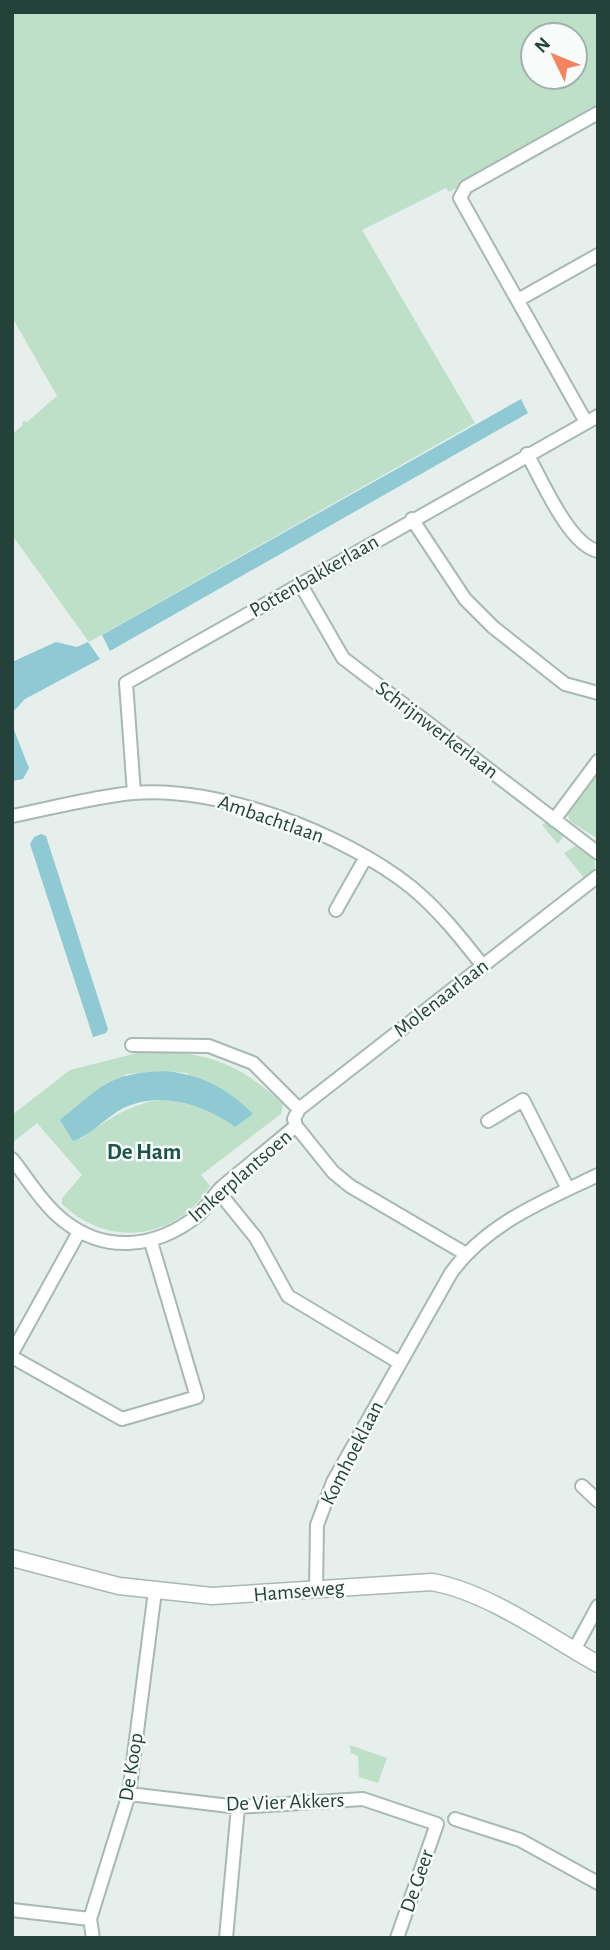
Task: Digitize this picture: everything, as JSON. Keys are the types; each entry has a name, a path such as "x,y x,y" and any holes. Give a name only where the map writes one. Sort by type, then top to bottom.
{"street":[{"path":"592,419 461,204 462,191 598,113"},
{"path":"518,300 598,255"},
{"name":"Pottenbakkerlaan","path":"134,793 126,683 592,419"},
{"path":"527,454 575,538 588,549 598,551"},
{"path":"412,519 465,599 493,627 565,684 598,693"},
{"name":"Schrijnwerkerlaan","path":"301,585 343,658 598,853"},
{"path":"554,820 598,761"},
{"name":"Ambachtlaan","path":"12,816 134,793 222,801 294,822 366,857 420,896 449,923 483,966"},
{"path":"336,910 366,857"},
{"name":"Molenaarlaan","path":"299,1109 598,876"},
{"path":"132,1045 209,1046 253,1063 299,1109 295,1119 296,1126 333,1172 350,1186 466,1254"},
{"path":"488,1121 523,1100 568,1189"},
{"name":"Imkerplantsoen","path":"12,1159 61,1219 79,1232 129,1245 151,1242 175,1232 200,1214 218,1191 296,1126"},
{"name":"Komhoeklaan","path":"316,1589 316,1539 325,1500 342,1463 451,1273 466,1254 504,1222 598,1175"},
{"path":"218,1191 256,1238 288,1296 400,1363"},
{"path":"79,1232 12,1355 122,1419 197,1397 151,1242"},
{"path":"582,1486 598,1501"},
{"name":"Hamseweg","path":"12,1558 119,1586 234,1596 416,1582 446,1585 480,1599 598,1664"},
{"name":"De Koop","path":"93,1938 90,1919 129,1794 155,1591"},
{"path":"574,1650 598,1606"},
{"name":"De Vier Akkers","path":"129,1794 238,1807 363,1799 437,1824"},
{"path":"226,1938 238,1807"},
{"path":"455,1819 520,1840 598,1883"},
{"name":"De Geer","path":"397,1938 437,1824"},
{"path":"12,1910 90,1919"}],"green space":[{"path":"12,12 598,12 598,108 449,192 446,188 362,230 475,423 89,642 12,535 12,434 23,425 22,421 27,422 57,396 12,317"},
{"path":"598,775 598,839 570,821 567,812"},
{"path":"546,822 564,835 558,844 542,825"},
{"path":"577,845 594,860 594,869 585,879 564,853"},
{"path":"145,1051 186,1054 204,1057 236,1069 283,1104 281,1114 201,1175 210,1186 196,1204 179,1218 140,1232 120,1232 99,1227 80,1218 62,1204 62,1198 82,1175 37,1123 12,1143 12,1115 70,1070","holes":["166,1071 187,1073 235,1127 192,1104 173,1100 155,1101 137,1105 119,1114 80,1139 126,1074"]},
{"path":"350,1745 387,1758 378,1783 359,1777 358,1756 351,1753"}],"water":[{"path":"521,399 528,413 110,651 102,635"},
{"path":"56,642 77,647 88,642 100,659 25,699 12,713 12,662"},
{"path":"12,725 29,768 23,779 12,781"},
{"path":"41,834 46,836 108,1029 106,1033 93,1037 30,844 34,837"},
{"path":"166,1071 213,1084 234,1097 253,1114 235,1127 208,1111 193,1106 163,1100 148,1101 118,1111 91,1132 73,1141 60,1120 97,1090 118,1078"}],"district":[{"name":"De Ham","path":"144,1152"}]}
